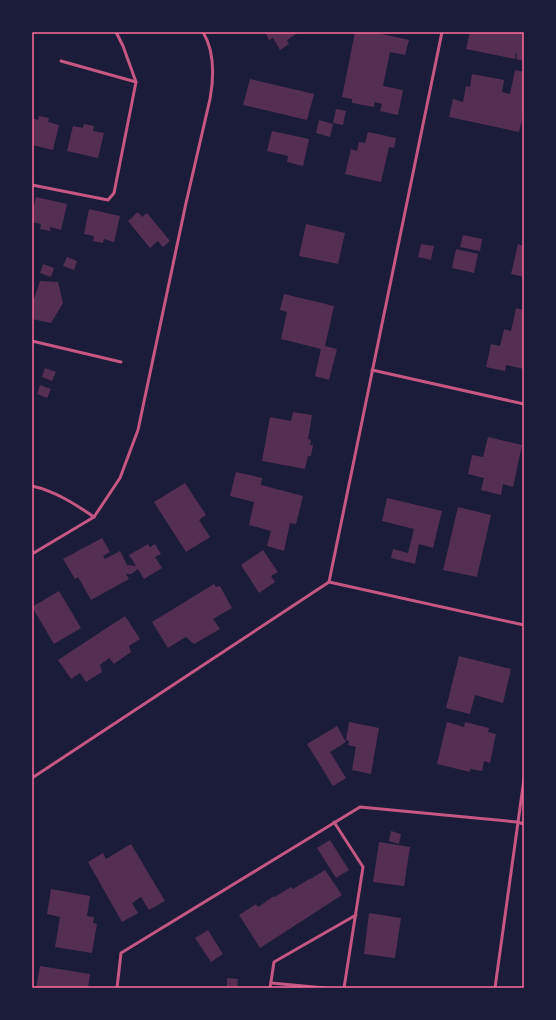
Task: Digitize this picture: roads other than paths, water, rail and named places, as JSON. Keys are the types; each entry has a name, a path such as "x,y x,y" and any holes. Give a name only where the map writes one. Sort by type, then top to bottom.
{"lane":[{"path":"32,185 108,200 114,193 136,82 123,46 116,32"},
{"path":"32,554 94,517 120,478 138,430 213,84 211,53 202,32"},
{"path":"32,778 328,582 442,32"},
{"path":"60,61 136,82"},
{"path":"32,341 121,362"},
{"path":"372,370 524,404"},
{"path":"32,486 66,499 94,517"},
{"path":"328,582 524,625"},
{"path":"495,988 524,779"},
{"path":"117,988 121,953 360,807 517,822 524,824"},
{"path":"334,822 363,867 344,988"},
{"path":"270,988 274,962 356,915"},
{"path":"271,983 325,988"}]}
